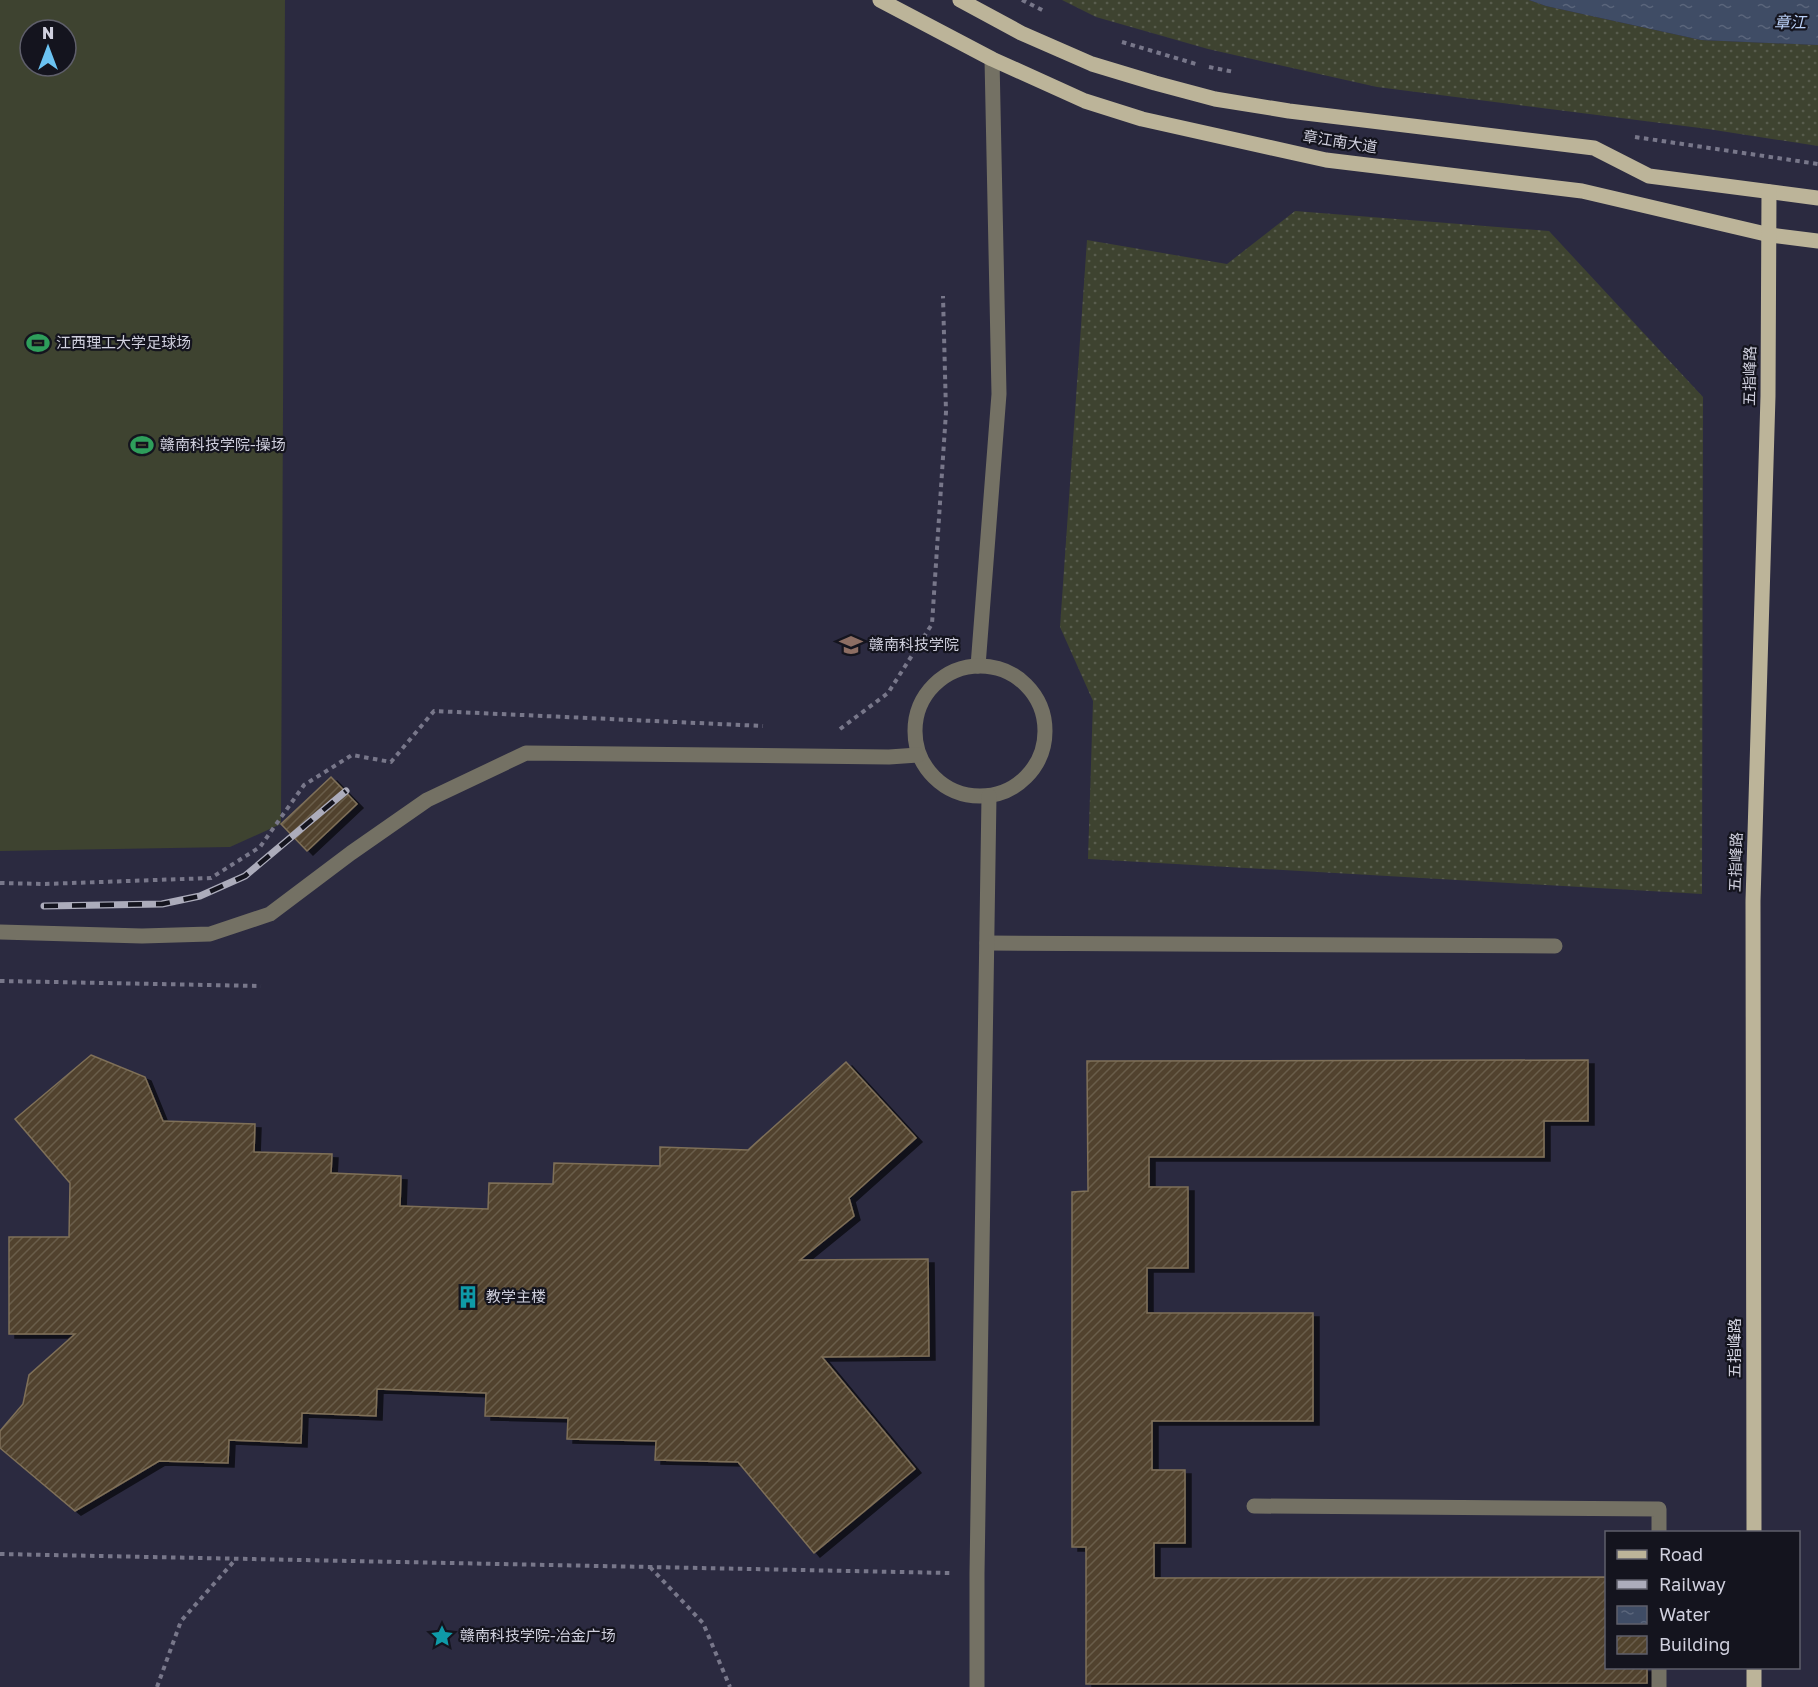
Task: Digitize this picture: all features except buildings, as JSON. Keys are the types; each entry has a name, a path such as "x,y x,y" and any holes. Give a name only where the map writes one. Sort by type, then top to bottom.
{"main road":[{"name":"章江南大道","path":"880,0 992,58 1085,101 1142,119 1326,160 1582,191 1770,235 1818,241"},
{"name":"章江南大道","path":"960,0 1021,33 1092,64 1215,99 1289,111 1594,148 1649,176 1818,198"},
{"name":"五指峰路","path":"1754,1531 1753,901 1768,408 1769,192"},
{"path":"1754,1669 1754,1687"}],"street":[{"path":"978,666 999,394 992,58"},
{"path":"978,666 998,669 1016,677 1030,690 1041,707 1045,726 1044,746 1037,764 1024,779 1008,790 989,796 969,796 953,791 927,770 918,755 915,720 921,703 931,688 944,676 960,669 978,666"},
{"path":"0,932 142,936 210,934 270,914 427,800 526,753 889,757 918,755"},
{"path":"977,1687 989,796"},
{"path":"987,943 1555,946"},
{"path":"1254,1506 1659,1509 1659,1531"},
{"path":"1659,1669 1659,1687"}],"path":[{"path":"838,730 888,693 932,624 946,412 943,296"},
{"path":"0,883 45,884 212,878 260,847 304,785 352,755 391,762 434,711 767,726"},
{"path":"0,981 261,986"},
{"path":"0,1554 977,1574"},
{"path":"157,1687 181,1621 236,1559"},
{"path":"650,1567 703,1623 730,1687"}],"green space":[{"name":"赣南科技学院-操场","path":"0,0 285,0 281,824 230,847 0,851"},
{"path":"1062,0 1529,0 1546,6 1701,40 1818,45 1818,146 1708,129 1377,87 1208,49 1096,17"},
{"path":"1295,211 1549,231 1703,397 1702,894 1088,859 1093,701 1060,627 1087,240 1227,264"}],"water":[{"name":"章江","path":"1529,0 1818,0 1818,45 1701,40 1546,6"}],"railway":[{"path":"44,906 162,904 200,896 245,876 346,791"}],"place":[{"name":"江西理工大学足球场","path":"38,343"},
{"name":"赣南科技学院-操场","path":"142,445"},
{"name":"赣南科技学院","path":"851,645"},
{"name":"教学主楼","path":"468,1297"},
{"name":"赣南科技学院-冶金广场","path":"442,1636"}]}
